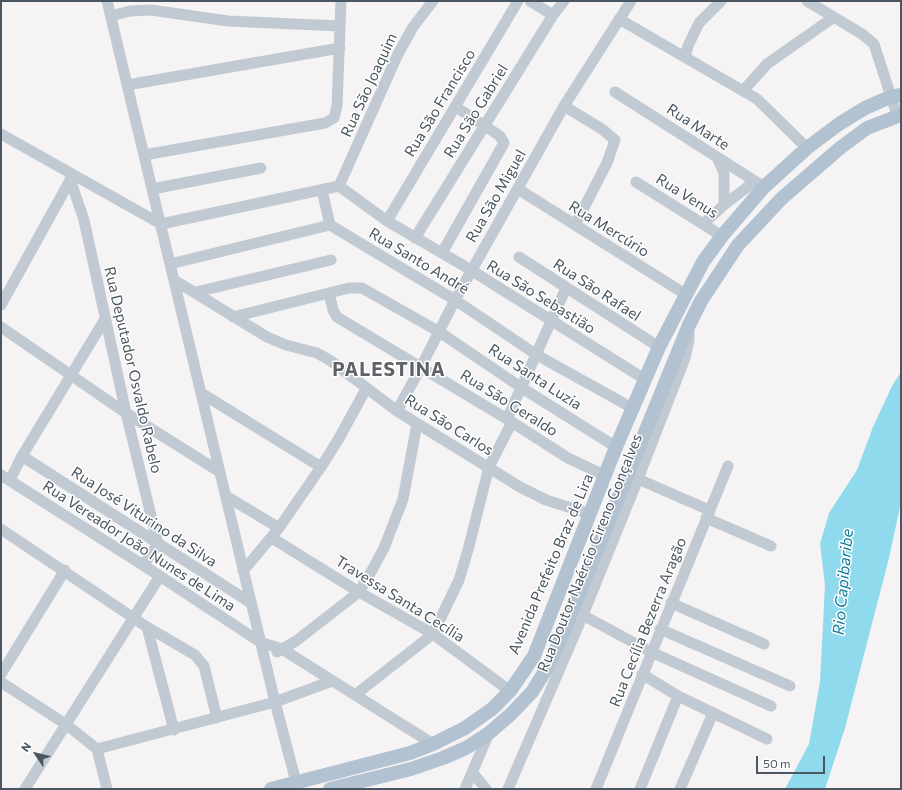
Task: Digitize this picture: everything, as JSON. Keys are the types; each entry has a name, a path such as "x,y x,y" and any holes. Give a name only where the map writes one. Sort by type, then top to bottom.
{"main road":[{"name":"Avenida Prefeito Braz de Lira","path":"271,789 296,787 410,753 432,744 465,728 492,709 510,691 534,656 606,476 616,447 634,409 659,347 685,294 703,262 760,184 839,124 865,108 895,96"},
{"path":"335,788 411,769 466,748 488,733 511,714 532,692 578,612 689,325 701,301 738,245 782,198 840,148 867,128 899,115"}],"street":[{"path":"108,1 243,571 296,787"},
{"path":"144,155 325,123 334,118 337,106 341,1"},
{"name":"Rua São Joaquim","path":"339,186 398,54 413,27 433,1"},
{"name":"Rua São Francisco","path":"387,221 518,1"},
{"path":"530,1 553,15"},
{"name":"Rua São Gabriel","path":"415,238 553,15 564,1"},
{"name":"Rua São Miguel","path":"397,411 471,270 564,106 632,1"},
{"path":"685,57 698,23 721,1"},
{"path":"807,1 862,34 874,44 895,96 899,115"},
{"path":"824,1 831,16"},
{"path":"111,16 130,11 151,10 228,21 340,26"},
{"path":"743,91 767,64 831,16"},
{"path":"619,19 743,91 767,108 807,148"},
{"path":"127,85 340,48"},
{"name":"Rua Marte","path":"615,92 760,184"},
{"path":"564,106 602,129 615,140 607,163 575,225"},
{"path":"442,253 501,151 504,140 456,107"},
{"path":"1,134 71,177 161,224 339,186"},
{"path":"716,157 724,173 726,194 724,205"},
{"path":"152,189 260,168"},
{"path":"1,305 71,177"},
{"name":"Rua Deputador Osvaldo Rabelo","path":"71,177 84,220 126,413 158,544"},
{"name":"Rua Venus","path":"636,182 722,236"},
{"path":"703,224 724,205 760,184"},
{"name":"Rua São Sebastião","path":"339,186 387,221 471,270 551,322 646,380"},
{"name":"Rua Mercúrio","path":"518,189 685,294"},
{"path":"170,264 330,225 322,190"},
{"name":"Rua Santo André","path":"330,225 455,300 537,355 634,409"},
{"name":"Rua São Rafael","path":"519,257 659,347"},
{"path":"196,292 331,260"},
{"name":"Rua São Carlos","path":"174,280 196,292 234,317 277,341 317,353 397,411 532,494 590,514"},
{"name":"Rua Santa Luzia","path":"234,317 349,288 362,288 438,331 522,388 616,447"},
{"path":"355,695 433,634 459,580 489,467 566,288"},
{"name":"Rua São Geraldo","path":"329,293 333,310 337,317 510,420 568,458 606,476"},
{"path":"5,478 22,456 105,319"},
{"name":"Rua Doutor Naércio Cireno Gonçalves","path":"508,789 578,612 638,479 685,358 689,340 689,325"},
{"path":"1,327 126,413 220,472"},
{"path":"243,571 272,538 321,466 338,440 366,389"},
{"path":"201,393 321,466"},
{"path":"264,658 296,641 359,592 384,548 403,499 417,424"},
{"name":"Rua José Viturino da Silva","path":"22,456 251,603"},
{"name":"Rua Cecília Bezerra Aragão","path":"596,789 660,629 728,466"},
{"name":"Rua Vereador João Nunes de Lima","path":"5,478 143,564 260,642"},
{"path":"638,479 771,546"},
{"path":"226,496 279,528"},
{"path":"1,529 65,570 135,617 147,627 200,659 207,675 217,718"},
{"name":"Travessa Santa Cecília","path":"272,538 359,592 433,634 510,691"},
{"path":"143,564 158,544"},
{"path":"1,674 65,570"},
{"path":"25,789 67,725 160,576"},
{"path":"671,604 764,644"},
{"path":"578,612 651,652 771,706"},
{"path":"147,627 174,730"},
{"path":"660,629 790,686"},
{"path":"260,642 282,649 432,744"},
{"path":"642,674 678,696 767,739"},
{"path":"97,749 174,730 275,702 332,681"},
{"path":"1,682 67,725 97,749 107,789"},
{"path":"640,789 678,696"},
{"path":"680,789 714,713"},
{"path":"465,789 488,733"},
{"path":"472,772 486,789"}],"water":[{"name":"Rio Capibaribe","path":"901,372 901,502 889,558 845,728 825,789 785,789 809,744 820,682 825,585 820,544 829,513 857,470 873,427 892,386"}],"district":[{"name":"PALESTINA","path":"389,370"}]}
